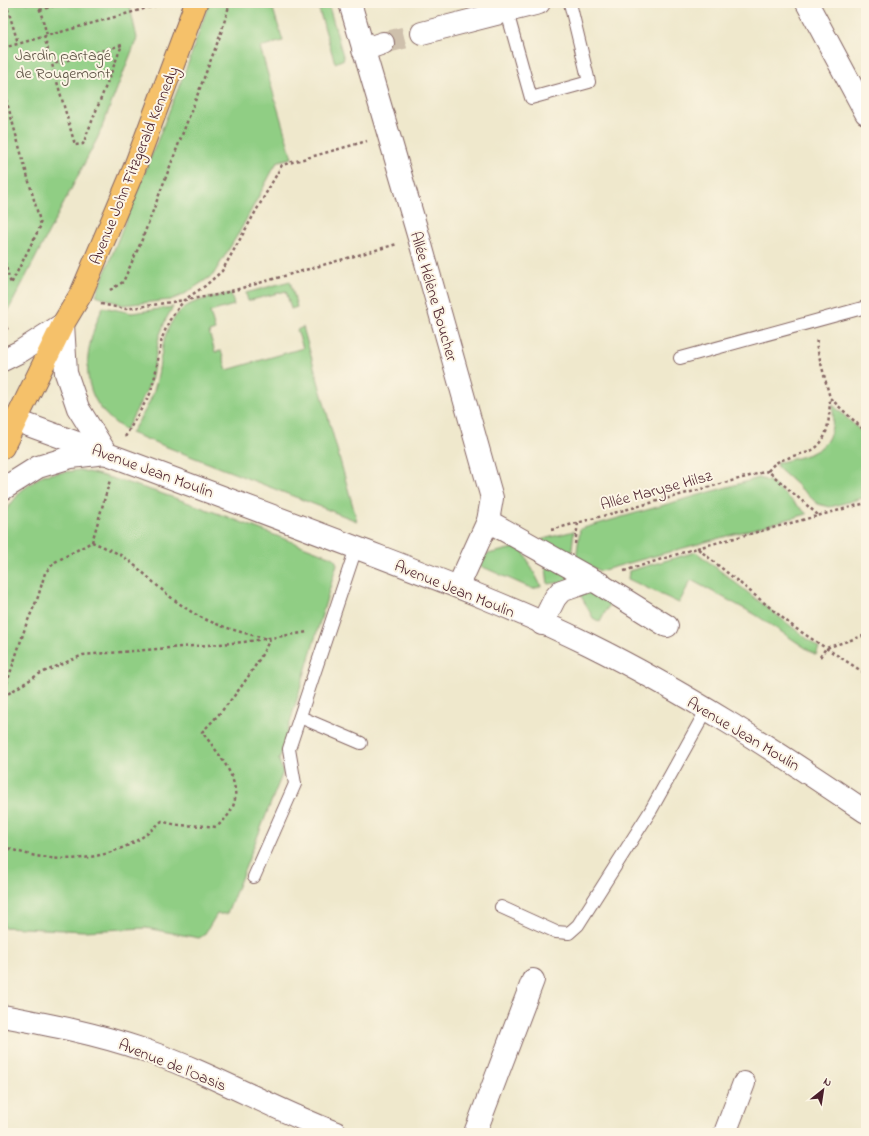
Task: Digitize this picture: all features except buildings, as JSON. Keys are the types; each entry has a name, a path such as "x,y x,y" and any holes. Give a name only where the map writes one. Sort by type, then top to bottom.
{"main road":[{"name":"Avenue John Fitzgerald Kennedy","path":"3,447 10,418 81,294 134,169 196,3"}],"street":[{"name":"Allée Hélène Boucher","path":"350,3 373,47 389,135 492,498 488,521 458,587"},
{"path":"422,33 539,3"},
{"path":"807,3 866,113"},
{"path":"3,360 21,351 63,324 66,373 78,408 106,453 71,457 38,467 3,489"},
{"name":"Avenue Jean Moulin","path":"10,418 240,502 458,587 587,644 707,709 777,751 866,812"},
{"path":"488,521 670,621"},
{"path":"542,624 555,598 561,591 593,580"},
{"path":"475,1133 533,980"},
{"name":"Avenue de l'Oasis","path":"3,1016 86,1032 145,1050 201,1073 289,1114 336,1133"},
{"path":"725,1133 744,1083"}],"lane":[{"path":"507,12 531,98 589,82 570,3"},
{"path":"680,358 866,306"},
{"path":"254,877 295,784 289,749 356,548"},
{"path":"501,907 556,932 568,933 578,925 651,810 707,709"},
{"path":"300,717 361,743"}],"path":[{"path":"6,3 18,44"},
{"path":"38,3 45,36 75,145 84,144 122,45 53,64"},
{"path":"40,10 63,3"},
{"path":"3,48 165,3"},
{"path":"107,291 123,282 141,242 220,36 230,3"},
{"path":"3,88 41,225 11,284 3,256"},
{"path":"125,437 150,394 162,338 169,321 184,300 205,286 222,271 282,165 389,135"},
{"path":"103,297 99,304 126,309 217,295 419,238"},
{"path":"818,515 768,471 774,462 809,451 818,446 824,438 828,425 830,398 816,344 820,320"},
{"path":"830,398 866,432"},
{"name":"Allée Maryse Hilsz","path":"544,531 768,471"},
{"path":"92,542 110,478"},
{"path":"593,580 696,548 866,503"},
{"path":"3,696 45,573 54,562 78,548 92,542 128,560 152,583 181,605 209,622 230,630 270,639"},
{"path":"696,548 795,628 866,674"},
{"path":"3,696 39,674 83,655 270,639 329,628"},
{"path":"820,658 826,648 866,635"},
{"path":"3,846 37,857 68,859 96,857 143,836 162,821 186,827 199,825 216,827 226,820 233,808 236,796 234,780 221,756 202,732 216,718 258,665 270,639"}],"green space":[{"name":"Jardin partagé de Rougemont","path":"3,3 129,3 137,38 98,137 7,313 3,297"},
{"path":"209,3 290,3 273,9 283,41 260,47 292,158 279,161 276,164 240,231 213,275 183,295 170,300 122,305 96,295 189,61"},
{"path":"317,3 328,3 344,59 335,63"},
{"path":"290,281 297,307 291,309 286,291 248,301 246,293"},
{"path":"231,293 234,305 210,312 215,330 209,332 215,352 221,351 227,370 303,348 297,330 303,327 357,521 131,433 151,399 158,377 166,334 176,316 184,308 194,302"},
{"path":"103,307 132,313 173,307 166,319 159,337 151,382 126,430 110,418 98,405 91,390 88,374 88,358 91,341"},
{"path":"833,405 866,436 866,497 830,507 818,504 777,467 777,463 812,453 820,448 831,432"},
{"path":"80,470 145,488 208,510 334,558 337,564 279,760 283,772 227,914 217,914 204,935 199,938 146,928 84,931 3,927 3,514 21,491 43,475"},
{"path":"759,478 771,482 807,514 600,571 576,559 580,529"},
{"path":"574,531 571,557 543,543 543,539"},
{"path":"518,547 522,549 541,586 533,589 476,564 479,556"},
{"path":"696,552 819,648 816,655 756,615 691,580 679,603 628,579 629,571"},
{"path":"545,561 579,580 548,584"},
{"path":"588,592 610,603 600,622 593,618 580,594"}],"tunnel":[{"path":"383,43 422,33"}]}
